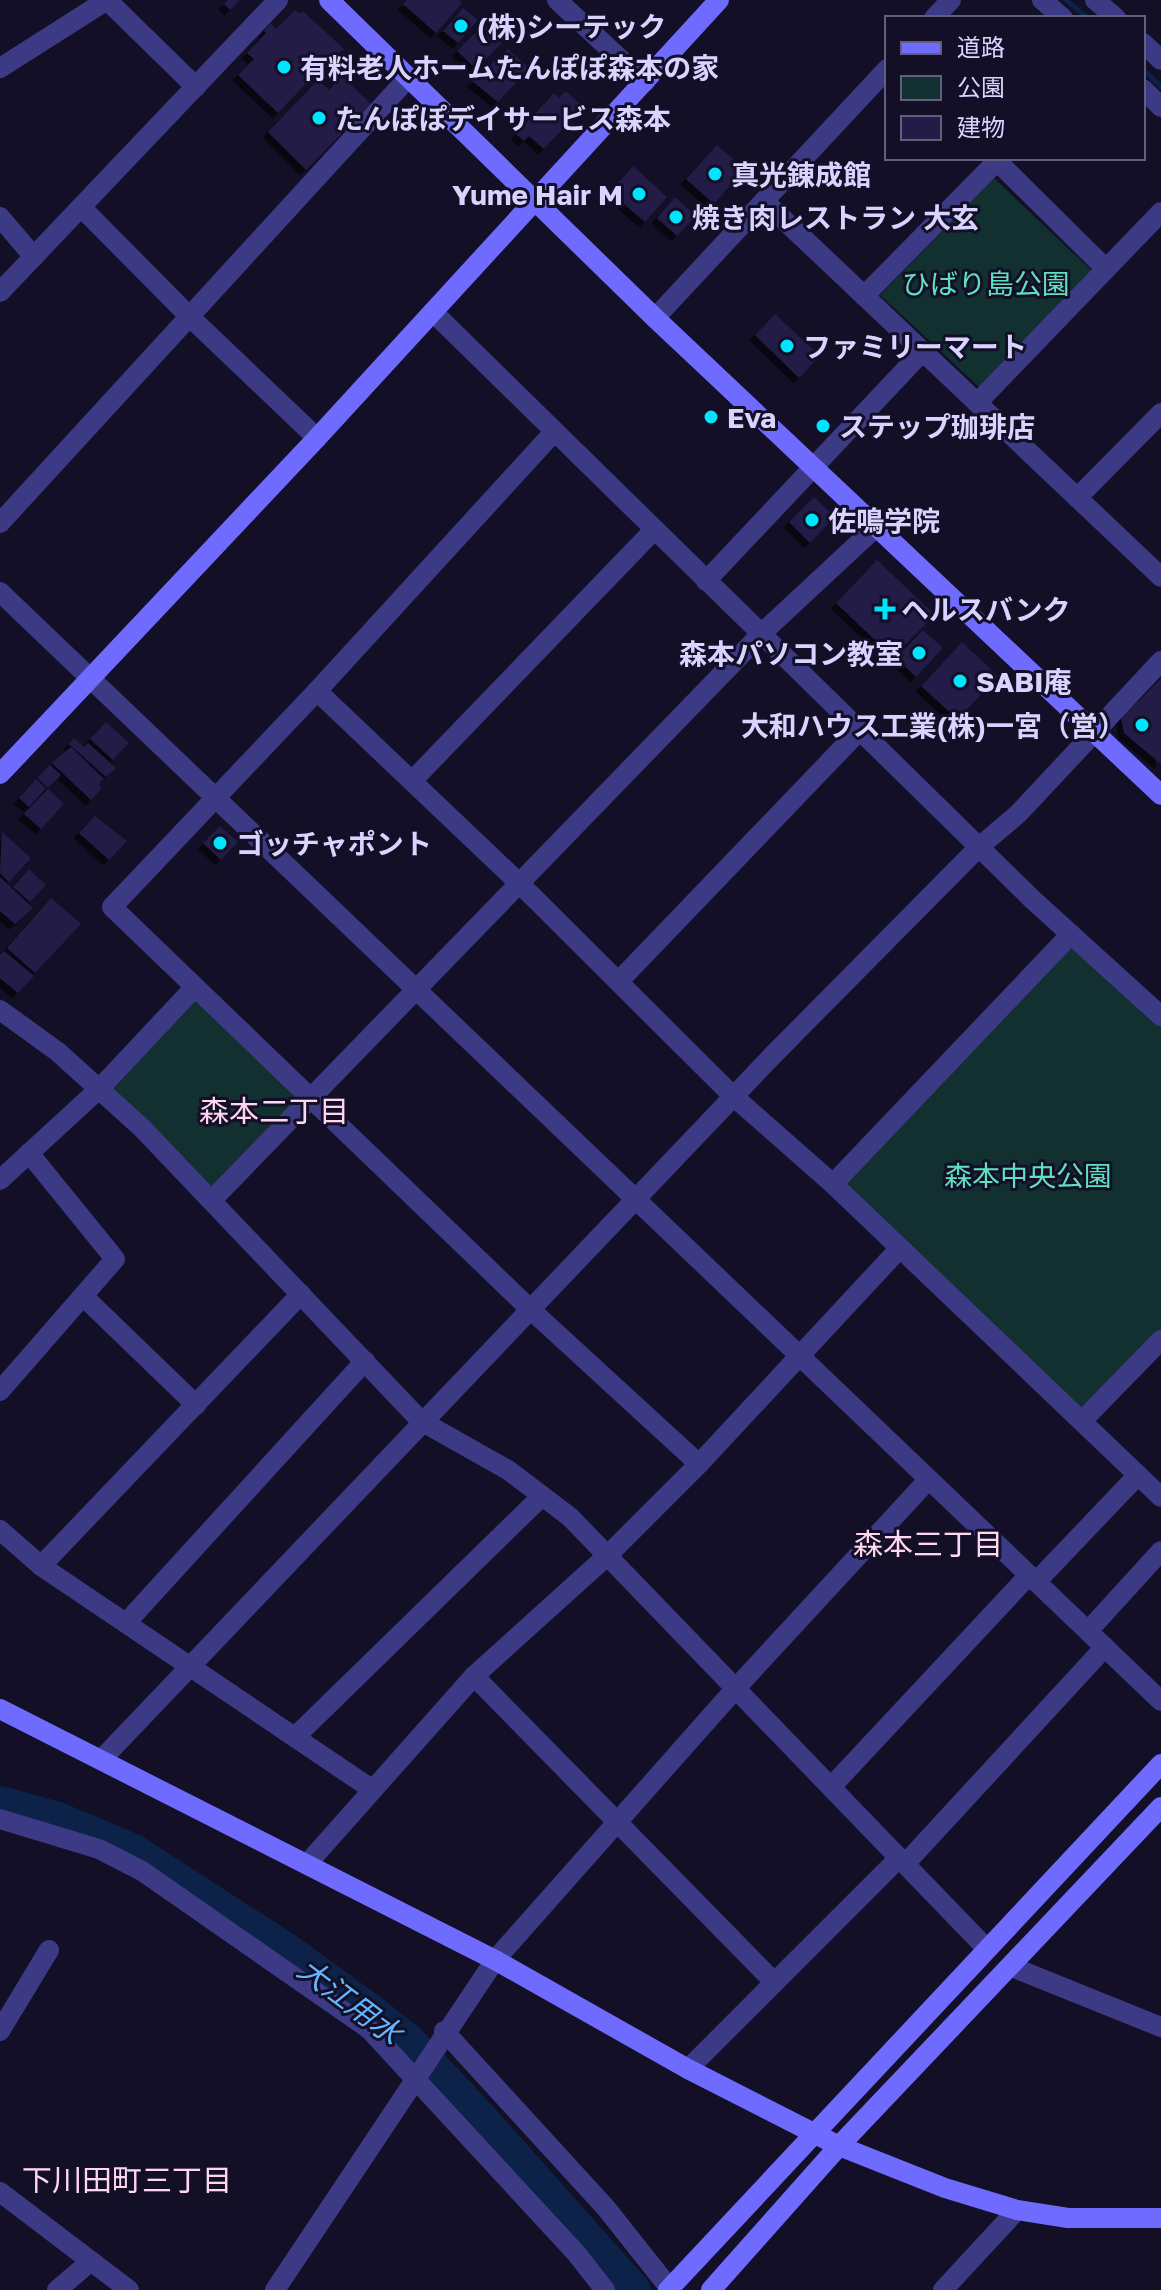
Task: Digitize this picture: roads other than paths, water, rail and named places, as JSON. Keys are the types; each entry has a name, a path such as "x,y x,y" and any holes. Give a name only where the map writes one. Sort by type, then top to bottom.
{"street":[{"path":"0,68 107,0 196,87"},
{"path":"0,292 278,0"},
{"path":"329,0 655,318 1161,795"},
{"path":"557,0 645,82"},
{"path":"0,774 317,438 719,0"},
{"path":"936,16 951,0"},
{"path":"1042,0 1061,16"},
{"path":"1095,0 1114,16"},
{"path":"1145,45 1161,60"},
{"path":"655,318 885,71"},
{"path":"0,523 409,77"},
{"path":"1145,91 1161,107"},
{"path":"864,296 997,160"},
{"path":"999,160 1106,269"},
{"path":"764,201 1161,577"},
{"path":"82,208 317,438"},
{"path":"977,403 1161,212"},
{"path":"0,217 34,257"},
{"path":"433,312 979,847 1161,1016"},
{"path":"706,581 923,351"},
{"path":"1077,498 1161,413"},
{"path":"554,432 317,691 112,907 530,1309 699,1464"},
{"path":"212,1200 761,634 876,527"},
{"path":"412,781 654,530"},
{"path":"0,592 418,989 633,1201 1161,1701"},
{"path":"101,1760 733,1096 979,847 1019,813 1161,661"},
{"path":"317,691 519,883 733,1096 833,1184 1161,1497"},
{"path":"619,981 860,730"},
{"path":"833,1184 1071,934"},
{"path":"0,1180 99,1089 194,988"},
{"path":"2,1014 58,1052 142,1128 421,1421 508,1470 608,1555 987,1949"},
{"path":"0,1391 115,1259 29,1153"},
{"path":"307,1864 474,1676 608,1555 699,1464 900,1248"},
{"path":"41,1566 301,1294"},
{"path":"83,1296 196,1405"},
{"path":"1082,1421 1161,1340"},
{"path":"126,1623 365,1361"},
{"path":"831,1787 1138,1475"},
{"path":"275,2290 441,2035 495,1960 736,1688 928,1480"},
{"path":"296,1736 542,1496"},
{"path":"0,1530 41,1566 373,1790"},
{"path":"1088,1631 1161,1551"},
{"path":"688,2069 774,1982 902,1861 1105,1647"},
{"path":"474,1676 774,1982"},
{"path":"0,1709 495,1960 688,2069 839,2146 945,2188 1017,2210 1068,2218 1161,2218"},
{"path":"441,2035 606,2208 669,2289 1161,1764"},
{"path":"711,2290 839,2146 1161,1807"},
{"path":"0,1819 99,1849 142,1871 369,2029 417,2074 576,2253 605,2290"},
{"path":"0,2031 49,1950"},
{"path":"1012,1967 1161,2027"},
{"path":"0,2192 129,2290"},
{"path":"943,2290 1017,2210"},
{"path":"57,2290 91,2261"}],"waterway":[{"path":"1066,0 1086,16"},
{"path":"1145,71 1161,87"},
{"name":"大江用水","path":"0,1802 58,1818 134,1850 287,1949 375,2013 408,2039 635,2290"}],"place":[{"name":"(株)シーテック","path":"461,26"},
{"name":"有料老人ホームたんぽぽ森本の家","path":"284,67"},
{"name":"たんぽぽデイサービス森本","path":"319,118"},
{"name":"真光錬成館","path":"715,174"},
{"name":"Yume Hair M","path":"639,194"},
{"name":"焼き肉レストラン 大玄","path":"676,217"},
{"name":"ファミリーマート","path":"787,346"},
{"name":"Eva","path":"711,417"},
{"name":"ステップ珈琲店","path":"823,426"},
{"name":"佐鳴学院","path":"812,520"},
{"name":"ヘルスバンク","path":"885,609"},
{"name":"森本パソコン教室","path":"919,653"},
{"name":"SABI庵","path":"960,681"},
{"name":"大和ハウス工業(株)一宮（営）","path":"1142,725"},
{"name":"ゴッチャポント","path":"220,843"}],"district":[{"name":"森本二丁目","path":"274,1111"},
{"name":"森本三丁目","path":"928,1544"},
{"name":"下川田町三丁目","path":"127,2180"}],"park label":[{"name":"ひばり島公園","path":"986,283"},
{"name":"森本中央公園","path":"1028,1175"}]}
